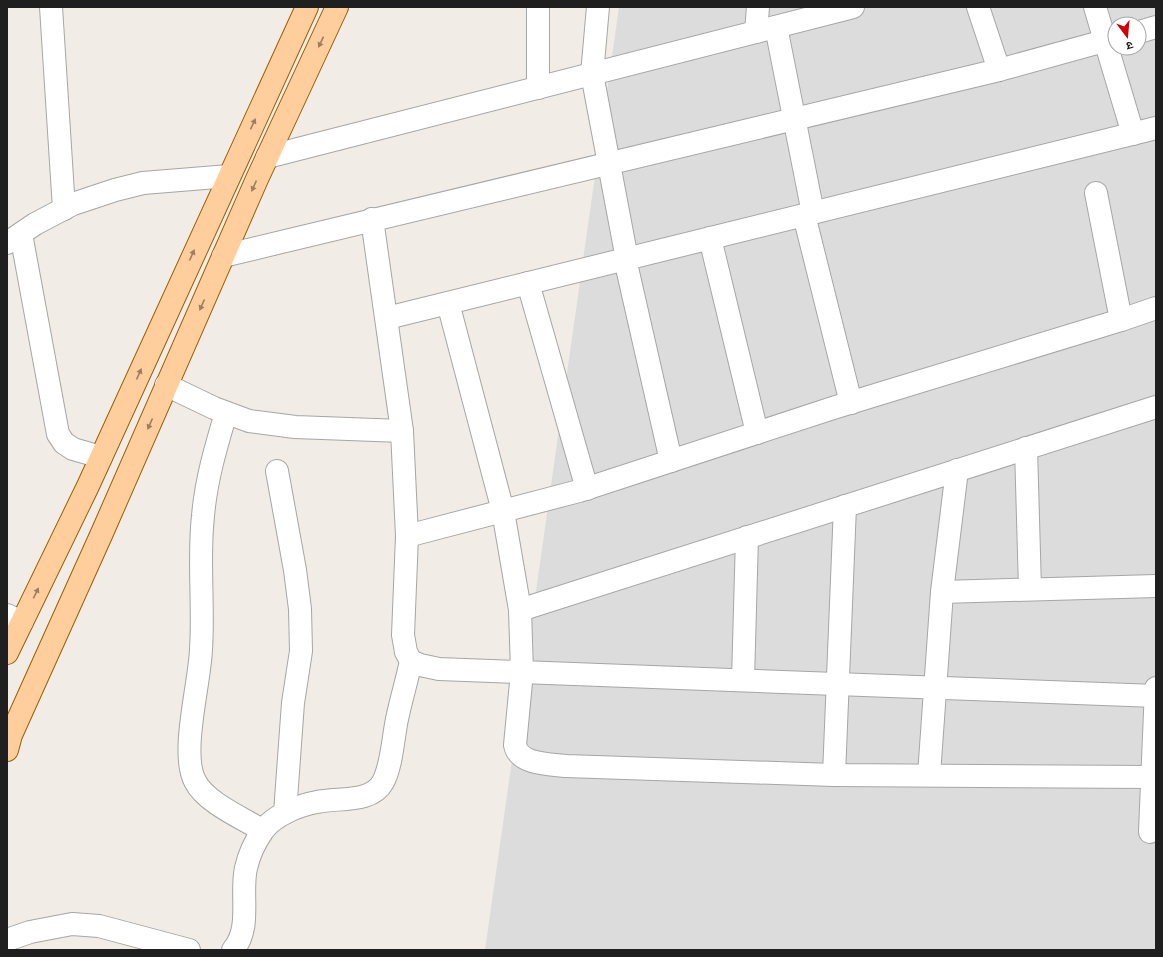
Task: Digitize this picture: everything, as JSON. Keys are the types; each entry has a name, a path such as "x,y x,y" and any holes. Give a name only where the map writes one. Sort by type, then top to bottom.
{"main road":[{"path":"7,653 14,619 101,457 307,7"},
{"path":"8,739 266,158 337,7"},
{"path":"242,148 266,158"}],"street":[{"path":"51,7 64,209"},
{"path":"538,7 538,88"},
{"path":"598,7 592,74 626,259 671,461"},
{"path":"758,7 794,119 808,214 851,402"},
{"path":"266,158 853,7"},
{"path":"978,7 999,70"},
{"path":"1096,7 1107,33"},
{"path":"223,256 372,219 999,70 1107,41"},
{"path":"1114,56 1133,134"},
{"path":"387,318 1156,128"},
{"path":"101,457 73,448 64,443 58,434 14,239 35,224 73,204 115,190 142,183 229,176"},
{"path":"1096,193 1121,320"},
{"path":"372,219 402,431 407,536 403,635 406,652 411,661 420,665 439,669 936,687 1156,693 1150,832"},
{"path":"710,238 757,433"},
{"path":"528,283 587,489"},
{"path":"448,303 504,511 520,610 522,672 515,745 516,750 523,758 536,762 566,766 834,775 1152,776"},
{"path":"407,536 587,489 851,402 1156,308"},
{"path":"166,385 226,413 249,421 295,427 402,431"},
{"path":"520,610 1156,407"},
{"path":"226,413 210,469 202,516 202,650 190,739 190,769 195,782 206,797 262,830"},
{"path":"1026,448 1030,589"},
{"path":"929,775 942,592 957,470"},
{"path":"277,471 295,570 300,610 301,652 293,703 285,813"},
{"path":"834,775 845,506"},
{"path":"743,680 747,537"},
{"path":"942,592 1156,586"},
{"path":"233,950 238,945 244,924 246,869 253,848 262,830 285,813 317,801 357,798 367,795 378,789 384,781 411,661"},
{"path":"7,940 30,932 72,924 99,926 189,950"}],"shaded area":[{"path":"619,7 1156,7 1156,950 485,950"}]}
